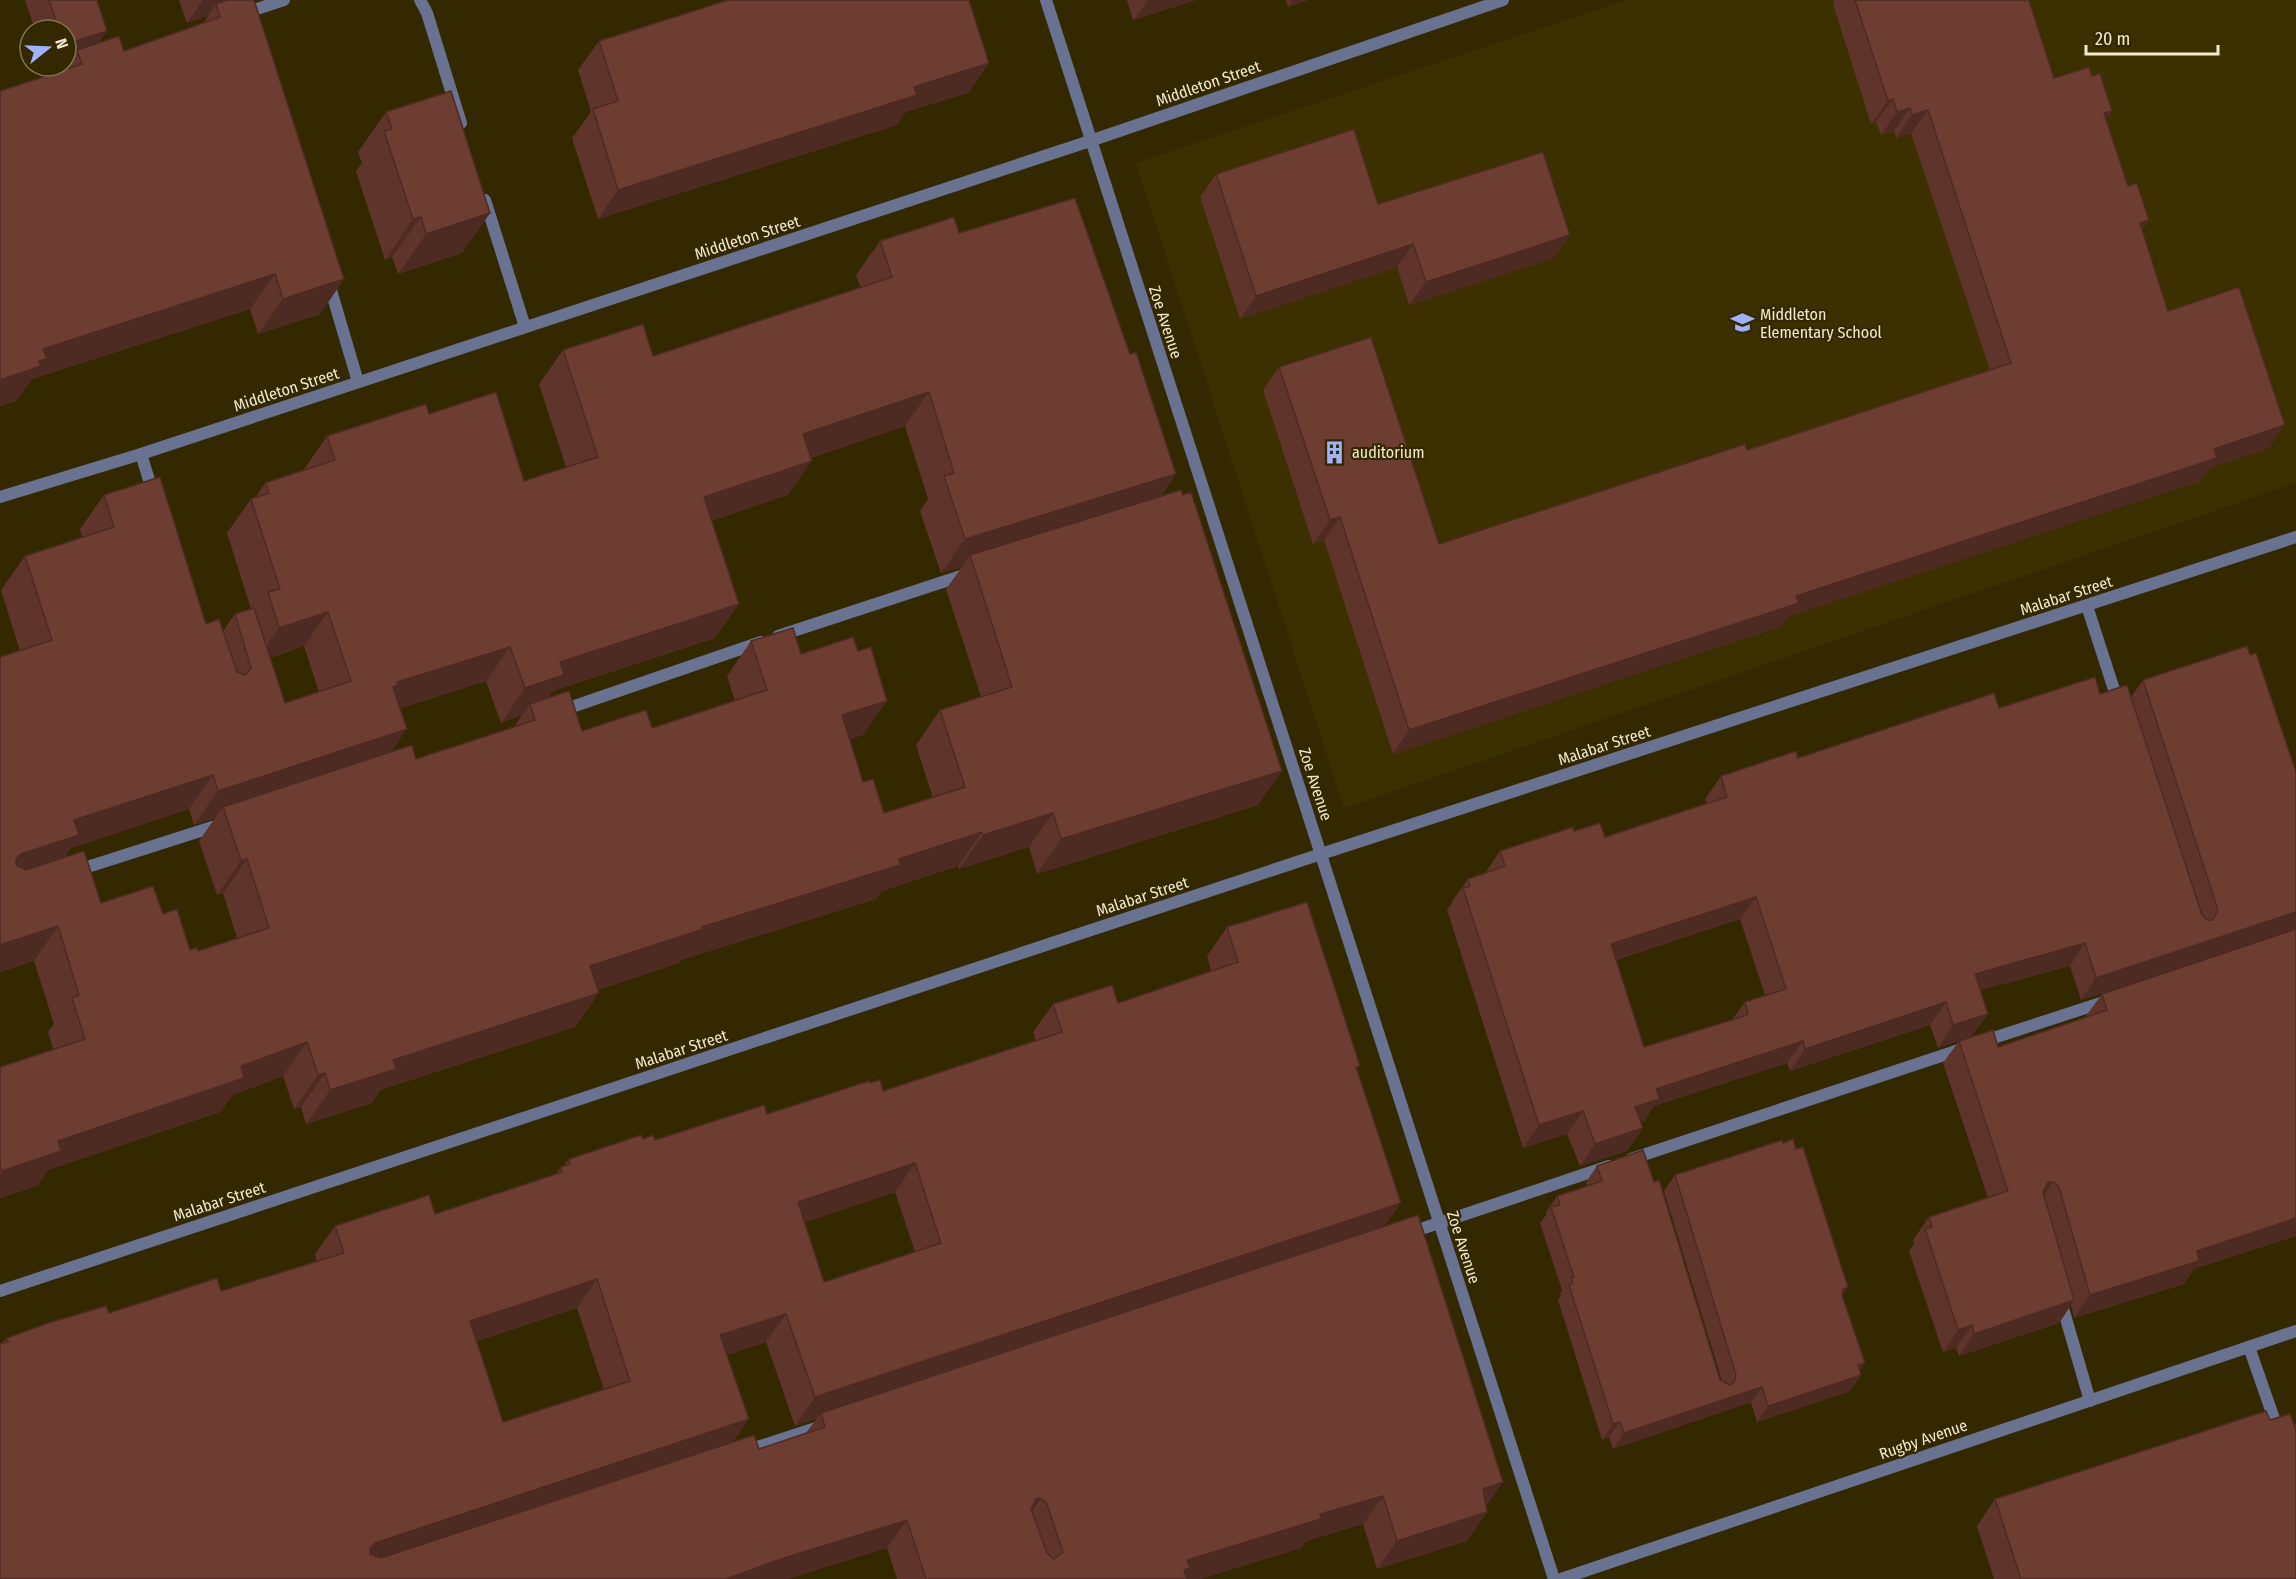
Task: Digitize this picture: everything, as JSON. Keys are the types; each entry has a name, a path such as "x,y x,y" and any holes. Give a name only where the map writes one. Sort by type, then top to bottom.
{"street":[{"path":"227,18 284,0"},
{"path":"420,0 427,13 465,137"},
{"name":"Zoe Avenue","path":"1046,0 1201,503 1321,854 1554,1579"},
{"name":"Middleton Street","path":"0,497 141,454 1090,141 1503,0"},
{"path":"483,193 525,327"},
{"path":"323,266 358,382"},
{"path":"141,454 156,504"},
{"name":"Malabar Street","path":"0,1291 1321,854 2296,537"},
{"path":"543,717 878,602 980,570"},
{"path":"2087,606 2124,719"},
{"path":"57,877 240,819"},
{"path":"1394,1238 1646,1160 2116,998"},
{"path":"2058,1290 2090,1401"},
{"name":"Rugby Avenue","path":"1561,1579 2296,1331"},
{"path":"2249,1347 2281,1442"},
{"path":"734,1455 836,1421"}],"shaded area":[{"name":"Middleton Elementary School","path":"1626,0 2296,0 2296,483 1344,808 1136,163"}],"building":[{"path":"49,0 97,0 107,31 78,40 78,18 55,18"},
{"path":"228,0 254,0 344,279 283,299 275,274 43,349 47,359 39,361 41,366 0,380 0,91 39,78 78,78 78,65 82,64 78,50 119,36 124,51 220,17 216,4"},
{"path":"728,0 969,0 989,63 914,87 917,95 618,190 593,109 618,101 599,41"},
{"path":"1855,0 2029,0 2054,78 2089,67 2092,76 2100,73 2112,111 2104,113 2128,186 2137,183 2149,220 2140,223 2168,311 2239,287 2285,425 2214,449 2217,458 1796,596 1799,603 1409,730 1340,517 1330,520 1279,367 1371,337 1439,544 1745,444 1747,450 2011,363 1928,110 1912,115 1910,108 1897,112 1893,99 1888,101"},
{"path":"451,91 490,213 426,234 421,217 413,219 384,131 392,129 386,112"},
{"path":"1354,129 1378,204 1543,152 1570,235 1426,282 1413,244 1256,296 1216,174"},
{"path":"1075,198 1130,354 1136,352 1176,474 965,539 944,476 954,473 929,392 803,434 812,461 704,497 739,604 560,662 564,675 525,688 510,647 397,682 398,685 393,687 407,729 218,791 213,775 74,820 79,835 21,854 16,859 16,865 26,870 84,851 101,903 153,886 163,914 177,909 190,950 197,947 198,951 269,928 247,859 241,861 223,807 412,745 416,759 535,720 530,704 569,691 582,731 646,710 652,728 767,690 751,641 793,628 801,654 853,637 858,651 871,647 887,701 842,715 863,782 873,779 884,813 965,787 940,710 1012,687 970,555 1181,490 1183,495 1191,492 1282,771 1061,839 1053,813 983,835 982,832 899,859 900,865 702,927 703,929 590,966 599,993 393,1060 396,1069 330,1090 325,1073 318,1075 307,1042 241,1066 244,1078 58,1141 61,1151 2,1171 0,1165 0,1067 85,1039 72,998 79,995 58,926 0,945 0,657 52,640 25,556 114,527 104,495 160,477 206,624 219,619 237,672 245,675 251,668 235,614 254,608 285,703 351,681 328,612 279,628 268,592 280,589 251,499 269,493 265,483 335,460 327,436 426,404 429,414 496,392 524,481 598,457 563,350 643,324 653,356 892,277 880,241 954,217 959,233"},
{"path":"2247,646 2250,655 2256,653 2296,772 2296,912 2096,978 2085,943 1975,974 1988,1014 1953,1025 1946,1002 1805,1049 1803,1041 1656,1089 1660,1099 1635,1107 1643,1128 1595,1144 1583,1111 1539,1125 1463,888 1470,886 1468,879 1505,866 1500,851 1573,827 1574,831 1600,823 1605,837 1727,797 1721,776 1796,751 1798,758 1994,693 1999,708 2095,677 2100,694 2127,685 2202,915 2207,920 2213,920 2218,910 2143,680","holes":["1756,897 1786,989 1745,1002 1748,1014 1741,1017 1644,1047 1611,944"]},
{"path":"1307,902 1360,1066 1356,1067 1401,1203 815,1397 786,1314 720,1335 749,1419 375,1543 370,1548 370,1554 381,1558 754,1435 759,1449 825,1427 821,1413 1418,1215 1503,1482 1483,1489 1487,1512 1397,1541 1383,1496 1320,1514 1321,1519 1187,1560 1190,1568 1184,1570 1187,1579 926,1579 907,1520 781,1559 726,1579 0,1579 0,1344 8,1342 7,1338 106,1306 109,1313 217,1278 221,1291 344,1253 335,1226 429,1195 435,1214 562,1172 561,1167 570,1164 569,1159 641,1135 643,1139 653,1135 655,1140 764,1105 767,1114 869,1081 870,1083 880,1080 883,1091 1062,1032 1053,1004 1112,985 1118,1003 1238,962 1227,927","holes":["915,1163 941,1243 824,1282 798,1202","597,1279 630,1381 503,1422 470,1321","1041,1498 1047,1504 1063,1552 1054,1559 1047,1553 1031,1509 1036,1499"]},
{"path":"2296,929 2296,1218 2197,1251 2199,1261 2090,1295 2059,1187 2053,1182 2048,1182 2043,1192 2074,1300 1974,1334 1972,1325 1958,1330 1925,1229 1932,1227 1929,1217 2008,1191 1959,1041 1993,1030 1998,1047 2107,1010 2102,994"},
{"path":"1793,1139 1796,1149 1803,1147 1848,1287 1843,1289 1842,1295 1865,1363 1858,1365 1861,1375 1768,1406 1762,1387 1624,1433 1620,1422 1613,1424 1569,1285 1573,1283 1571,1277 1574,1277 1551,1207 1560,1205 1557,1196 1602,1181 1597,1166 1643,1150 1654,1182 1659,1180 1720,1380 1730,1385 1734,1382 1736,1375 1675,1175 1782,1140 1783,1143"},
{"path":"2266,1411 2270,1420 2290,1414 2296,1430 2296,1579 2021,1579 1995,1499"}],"place":[{"name":"Middleton Elementary School","path":"1742,323"},
{"name":"auditorium","path":"1334,452"}]}
